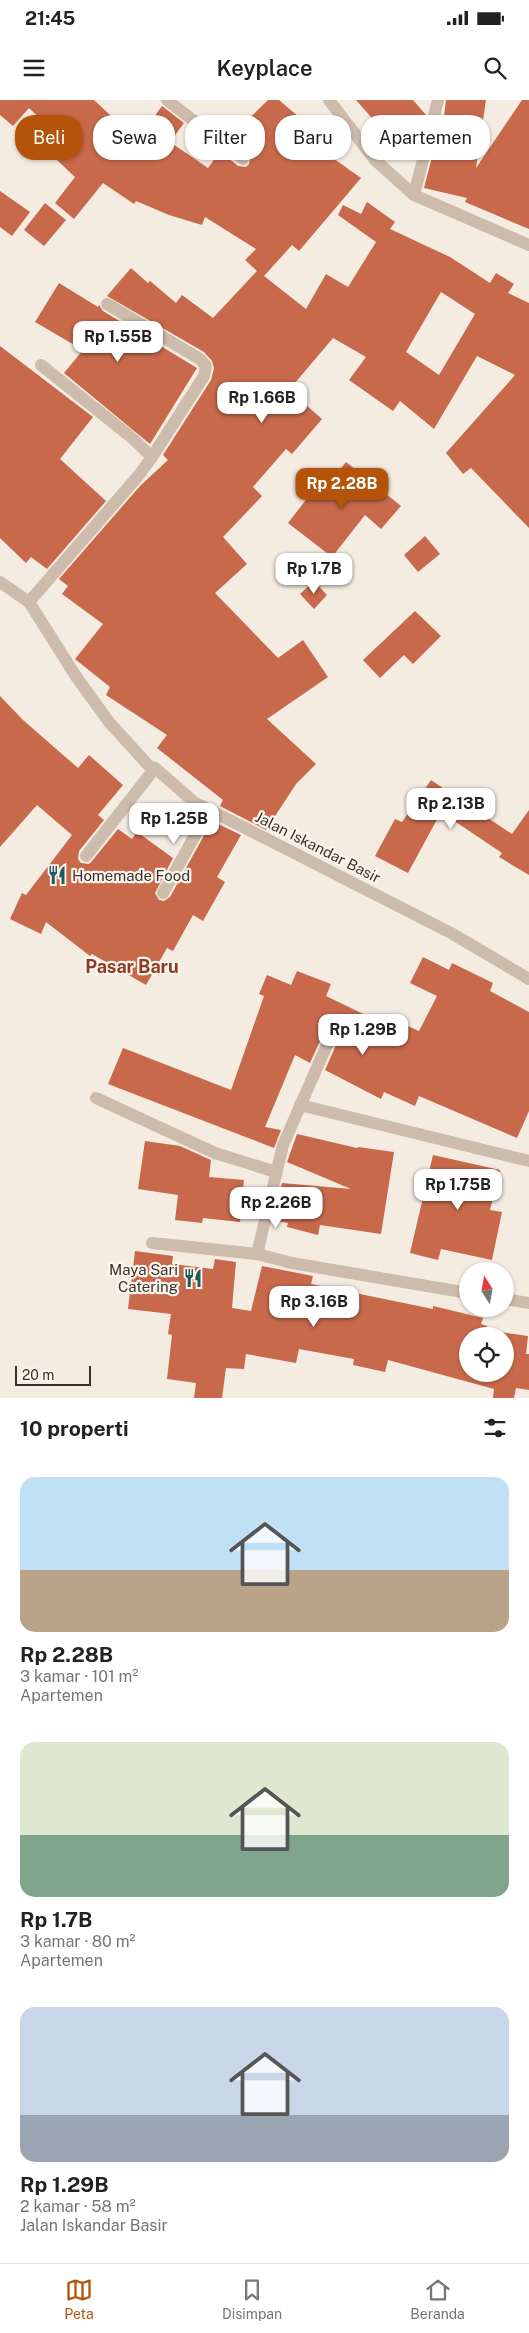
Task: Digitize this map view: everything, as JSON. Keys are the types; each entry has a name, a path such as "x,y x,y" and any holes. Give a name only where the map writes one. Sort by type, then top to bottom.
{"street":[{"path":"167,100 186,115"},
{"path":"329,100 375,160 414,195 529,245"},
{"path":"414,195 438,100"},
{"path":"29,602 139,475 204,376 206,366 200,359 107,304"},
{"path":"41,365 131,437 152,457"},
{"name":"Jalan Iskandar Basir","path":"0,582 29,602 109,722 149,766 155,768 194,802 451,933 529,979"},
{"path":"86,856 155,768"},
{"path":"163,893 209,810"},
{"path":"257,1254 283,1145 337,1022"},
{"path":"96,1098 215,1153 276,1172"},
{"path":"300,1105 529,1161"},
{"path":"152,1243 257,1254 292,1263 459,1291"},
{"path":"514,1300 529,1303"}],"building":[{"path":"0,100 94,100 110,115 93,115 93,160 175,160 175,145 185,152 185,160 196,160 208,168 214,160 231,160 238,166 246,167 250,160 265,160 265,115 253,115 268,100 279,100 296,115 275,115 275,160 336,160 361,178 299,251 292,245 264,276 306,309 326,274 348,287 376,242 338,215 343,205 361,214 367,202 395,222 390,229 450,257 490,283 496,273 514,284 508,293 529,303 529,528 471,468 463,474 446,453 515,375 477,356 434,429 400,401 393,411 349,380 366,357 333,338 289,390 322,419 292,454 286,449 253,487 262,496 223,537 247,564 215,593 278,658 303,640 328,677 267,719 316,764 296,784 266,830 220,806 223,800 157,748 167,735 106,695 110,687 75,659 103,624 62,594 68,586 59,579 140,486 168,460 163,455 211,380 214,368 212,361 204,352 107,296 131,268 176,303 182,295 213,318 257,271 245,260 256,249 205,217 202,225 169,215 136,201 134,204 103,183 74,219 55,203 75,177 57,160 83,160 83,115 36,115 29,108 23,115 15,115 15,124 13,126 0,115","holes":["441,292 475,314 439,375 406,352"]},
{"path":"356,100 413,100 426,115 369,115"},
{"path":"446,100 486,100 484,115 444,115"},
{"path":"522,100 529,100 529,229 465,202 467,198 424,188 431,160 477,160 476,168 481,160 490,160 490,147"},
{"path":"162,106 174,115 155,115"},
{"path":"175,116 184,123 175,135"},
{"path":"0,191 30,212 12,236 0,227"},
{"path":"45,203 66,220 44,246 24,230"},
{"path":"59,283 98,307 99,305 103,311 197,368 150,444 64,373 83,350 35,322"},
{"path":"0,346 93,417 60,459 106,501 47,569 31,557 26,563 0,538"},
{"path":"346,462 401,506 381,529 365,515 332,557 288,523 312,492 318,497"},
{"path":"425,536 440,554 418,572 404,555"},
{"path":"314,581 327,595 314,609 300,594"},
{"path":"415,611 441,636 413,664 404,655 380,678 363,660"},
{"path":"0,696 23,720 78,768 89,755 123,785 98,815 104,820 79,851 78,859 81,863 89,864 118,829 132,839 137,832 173,858 155,893 159,900 164,901 170,897 212,821 241,835 217,877 225,882 203,921 193,915 173,951 167,948 146,985 92,954 90,956 46,922 41,934 10,919 22,893 26,895 72,835 37,805 0,847"},
{"path":"431,780 512,834 529,810 529,875 499,857 502,853 441,812 408,873 375,856 395,819 402,822"},
{"path":"423,957 449,970 452,963 493,983 490,991 529,1012 529,1111 517,1138 419,1096 415,1106 384,1092 381,1099 325,1070 345,1025 343,1017 337,1014 330,1019 310,1063 295,1055 265,1127 281,1130 274,1148 108,1084 123,1048 231,1090 264,996 259,994 267,975 291,985 297,971 331,984 326,996 384,1024 387,1017 419,1031 437,996 410,983"},
{"path":"297,1134 357,1148 394,1152 381,1234 320,1225 318,1235 287,1227 288,1223 273,1220 282,1183 351,1189 287,1162"},
{"path":"145,1141 180,1146 211,1160 209,1177 244,1180 240,1222 203,1218 202,1223 175,1220 178,1195 138,1189"},
{"path":"433,1155 500,1170 490,1210 502,1212 492,1260 441,1249 438,1260 410,1253"},
{"path":"135,1251 173,1256 172,1264 213,1269 215,1259 236,1262 232,1308 251,1311 262,1266 313,1276 311,1284 433,1309 433,1306 459,1312 459,1318 483,1318 481,1324 487,1326 459,1327 459,1379 388,1360 385,1372 353,1365 354,1359 299,1349 296,1363 246,1354 244,1369 226,1368 222,1398 194,1398 196,1383 167,1379 172,1335 168,1334 171,1314 128,1309"},
{"path":"514,1334 528,1336 526,1354 529,1354 529,1390 516,1388 514,1398 493,1398 494,1389 468,1382 514,1382"}],"place":[{"name":"Homemade Food","path":"57,875"},
{"name":"Maya Sari Catering","path":"193,1278"}],"district":[{"name":"Pasar Baru","path":"132,966"}]}
